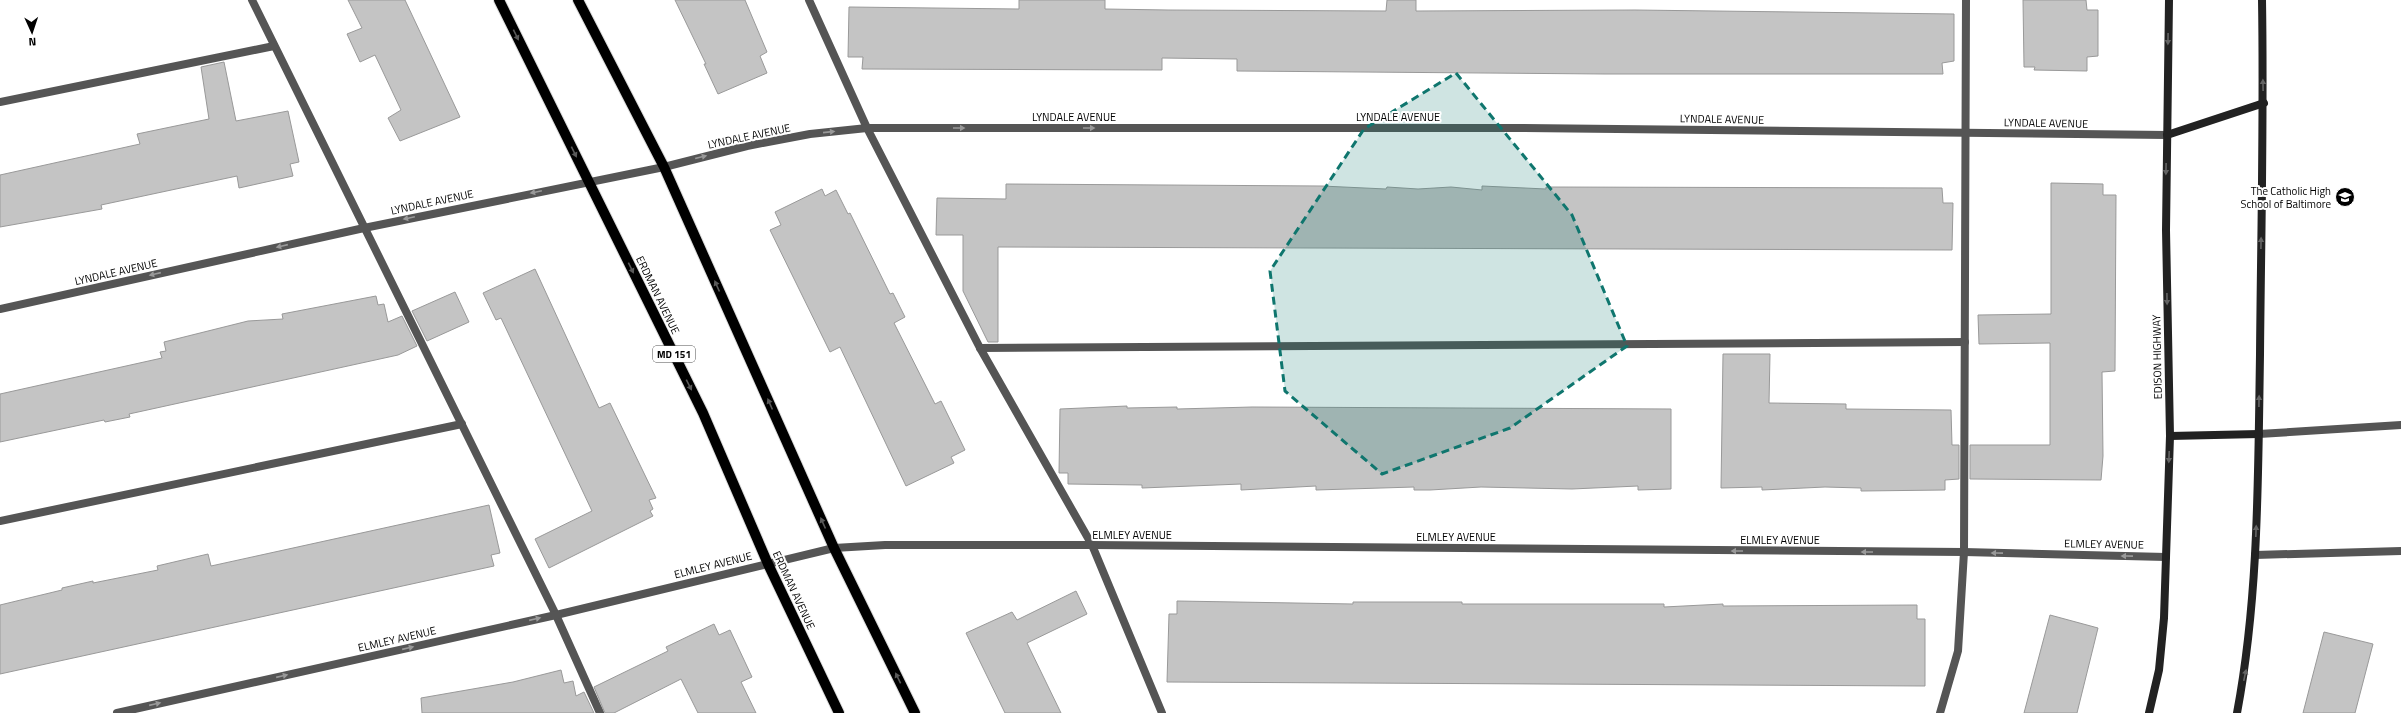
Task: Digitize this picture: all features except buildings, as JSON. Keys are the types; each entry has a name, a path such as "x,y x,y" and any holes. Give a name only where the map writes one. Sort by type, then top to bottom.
{"main road":[{"name":"ERDMAN AVENUE","path":"499,0 703,413 768,564 839,713"},
{"path":"578,0 664,167 834,548 915,713"},
{"name":"EDISON HIGHWAY","path":"2149,713 2158,670 2164,618 2170,436 2166,230 2166,136 2169,0"},
{"path":"2238,713 2246,669 2255,555 2259,434 2264,103 2262,0"},
{"path":"2166,136 2264,103"},
{"path":"2170,436 2259,434"}],"street":[{"path":"252,0 556,615 600,713"},
{"path":"809,0 867,128 980,348 1092,545 1162,713"},
{"path":"1940,713 1958,651 1964,552 1966,0"},
{"path":"0,102 274,46"},
{"name":"LYNDALE AVENUE","path":"0,309 364,228 664,167 761,144 810,134 867,128 1522,128 1966,132 2166,136"},
{"path":"980,348 1965,342"},
{"path":"0,521 462,424"},
{"path":"2259,434 2401,425"},
{"name":"ELMLEY AVENUE","path":"117,713 556,615 834,548 885,545 1092,545 1964,552 2166,557"},
{"path":"2255,555 2401,550"}],"highlighted area":[{"path":"1456,73 1572,215 1627,346 1510,428 1382,474 1285,391 1270,271 1364,129"}],"place":[{"name":"The Catholic High School of Baltimore","path":"2345,197"}]}
